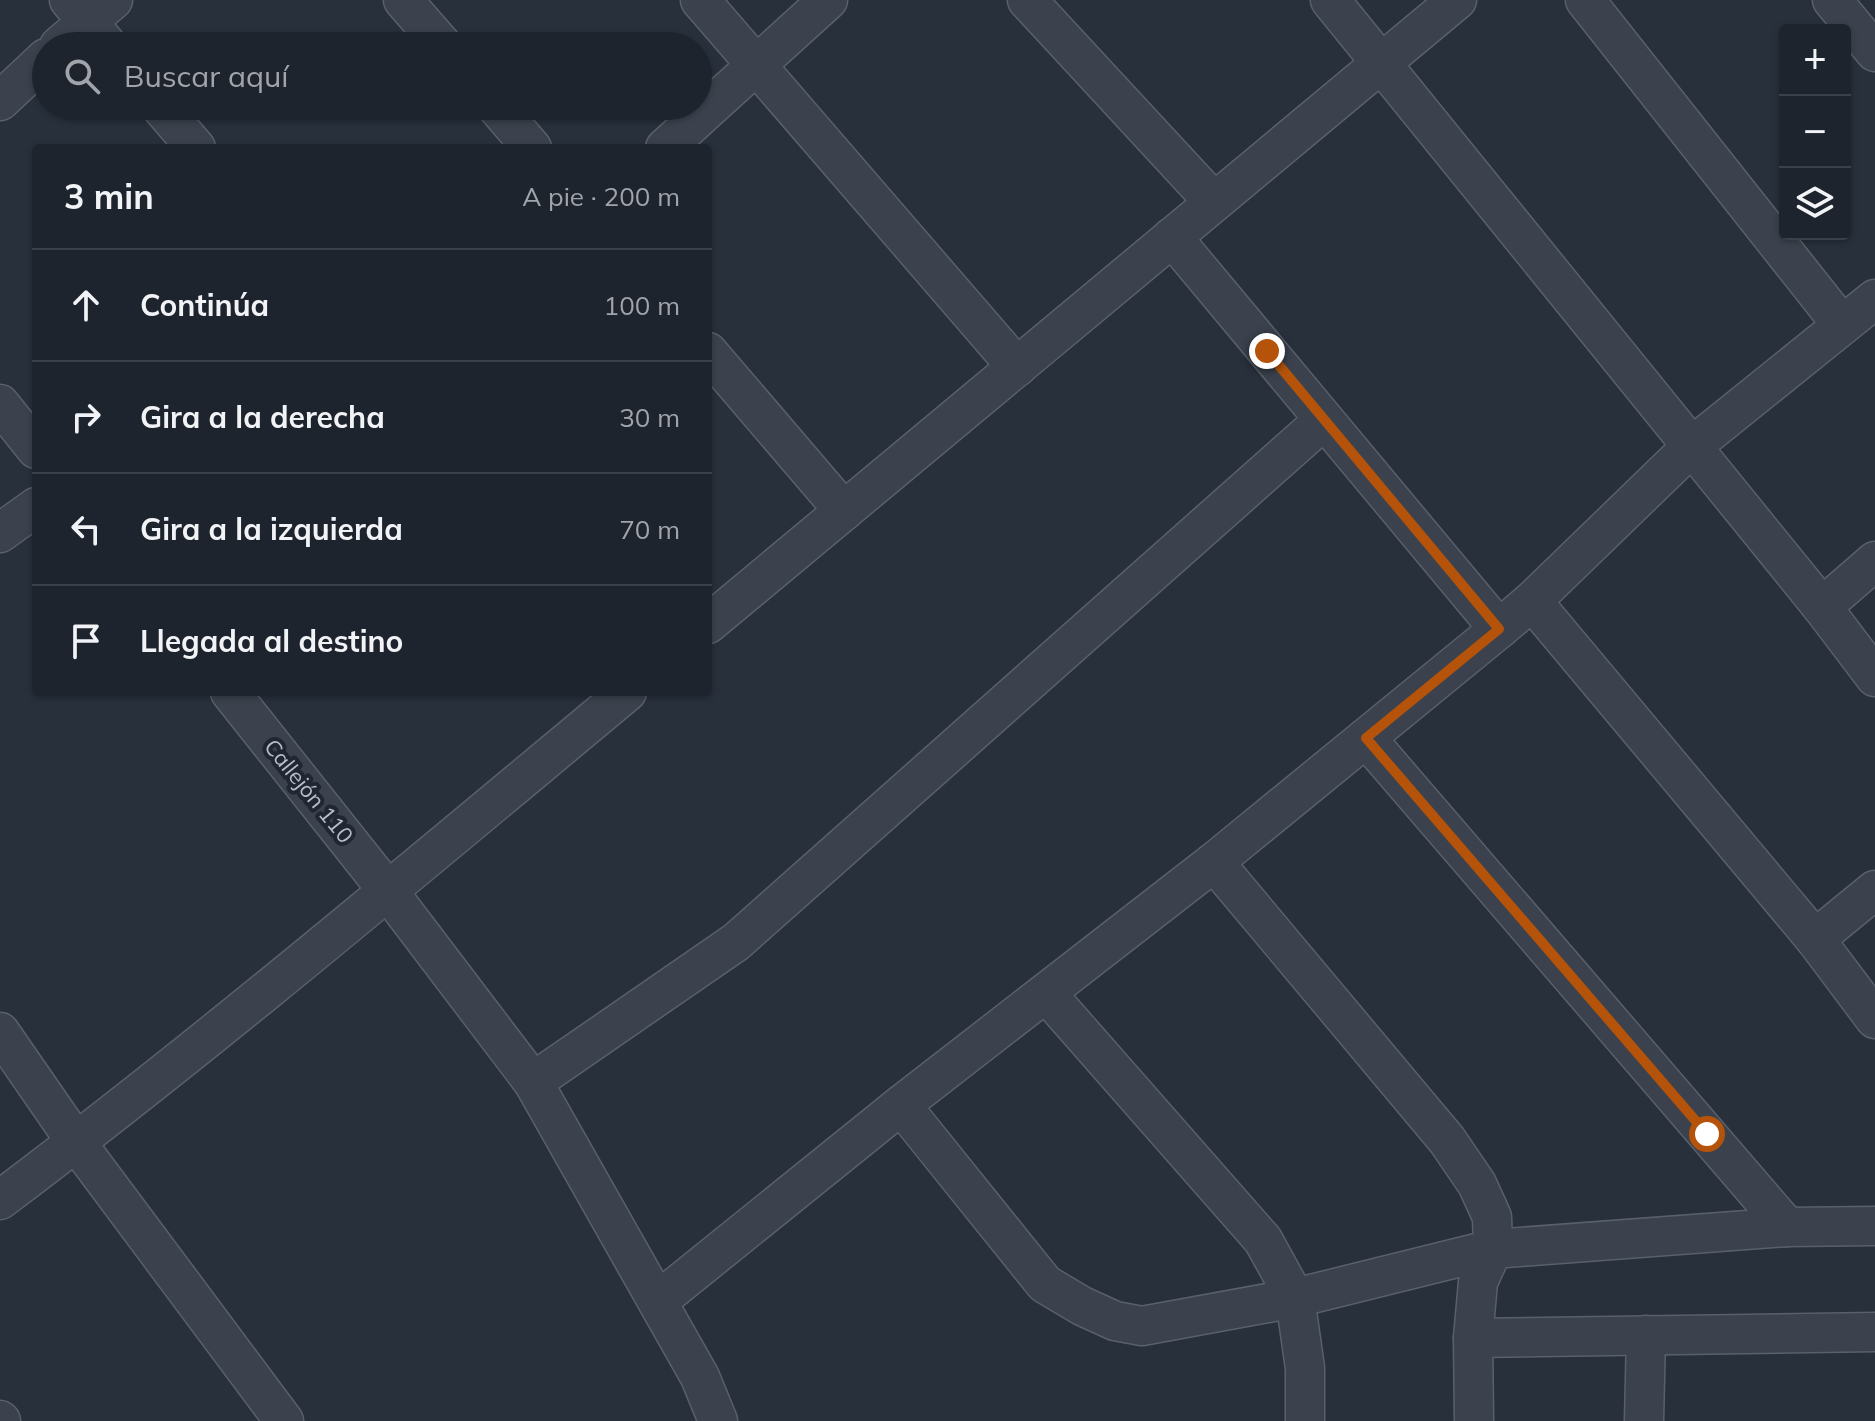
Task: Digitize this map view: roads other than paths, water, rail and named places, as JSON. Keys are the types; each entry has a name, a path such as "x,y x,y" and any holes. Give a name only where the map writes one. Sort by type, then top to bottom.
{"street":[{"path":"403,0 431,32"},
{"path":"700,0 1017,367"},
{"path":"712,104 828,0"},
{"path":"1027,0 1214,202"},
{"path":"1330,0 1690,448 1822,607 1875,677"},
{"path":"712,621 1457,0"},
{"path":"1585,0 1842,325"},
{"path":"1832,0 1875,52"},
{"path":"0,101 32,71"},
{"path":"172,120 193,144"},
{"path":"508,120 529,144"},
{"path":"669,144 695,120"},
{"path":"1172,237 1499,629"},
{"path":"658,1301 901,1105 1214,862 1499,629 1690,448 1875,299"},
{"path":"712,357 844,511"},
{"path":"0,404 32,444"},
{"path":"533,1082 736,942 1324,420"},
{"path":"0,533 32,510"},
{"path":"1822,607 1875,561"},
{"path":"1532,601 1815,939 1875,1019"},
{"name":"Callejón 110","path":"233,696 388,891 533,1082 700,1377 718,1421"},
{"path":"0,1200 388,891 622,696"},
{"path":"1366,738 1787,1227"},
{"path":"1214,862 1447,1140 1477,1184 1492,1217 1493,1249 1478,1282 1473,1338 1474,1421"},
{"path":"1815,939 1875,890"},
{"path":"1046,993 1263,1240 1295,1298 1305,1368 1305,1421"},
{"path":"0,1032 76,1142 284,1421"},
{"path":"901,1105 1045,1284 1115,1321 1142,1326 1295,1298 1493,1249 1787,1227 1875,1226"},
{"path":"1473,1338 1875,1332"},
{"path":"1644,1421 1646,1335"}]}
